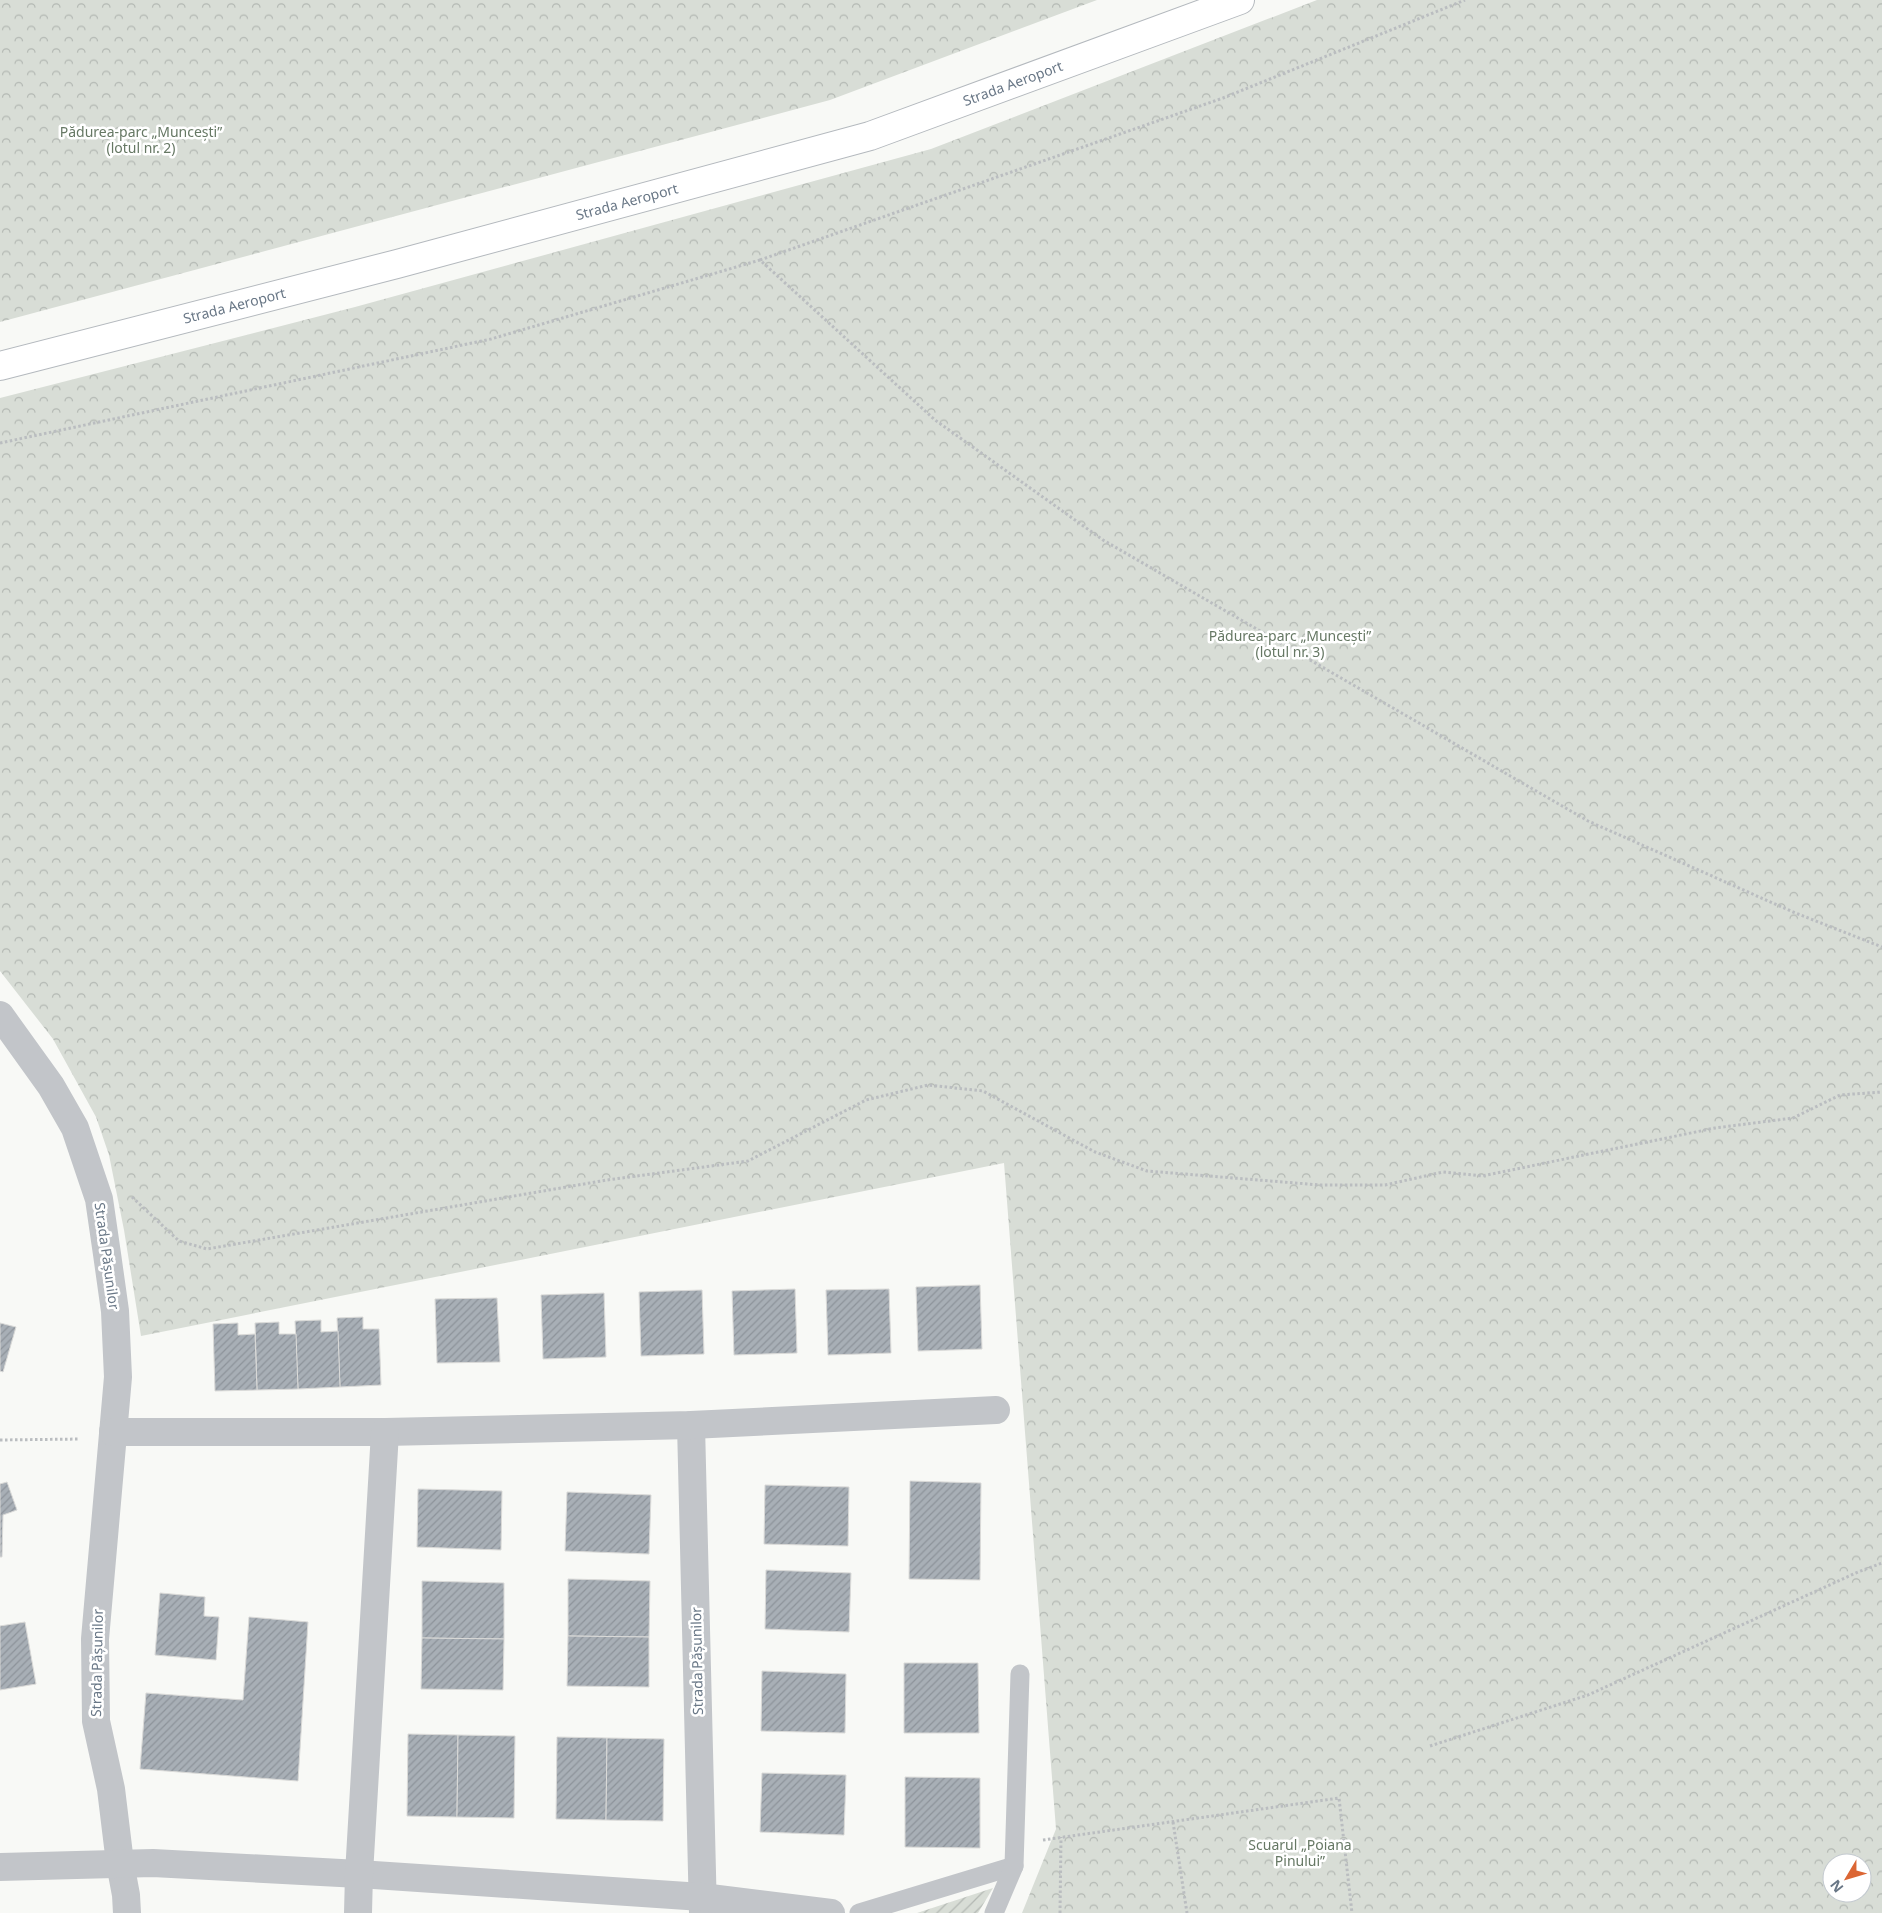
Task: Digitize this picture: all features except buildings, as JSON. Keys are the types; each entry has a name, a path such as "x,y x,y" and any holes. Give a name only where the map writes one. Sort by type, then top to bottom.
{"street":[{"name":"Strada Aeroport","path":"0,366 397,264 870,136 1240,0"},
{"name":"Strada Pășunilor","path":"0,1015 51,1086 75,1128 99,1200 115,1311 118,1377 95,1639 96,1721 111,1789 127,1913"},
{"path":"113,1432 385,1432 691,1425 996,1410"},
{"name":"Strada Pășunilor","path":"691,1425 703,1905"},
{"path":"358,1913 385,1432"},
{"path":"0,1867 153,1863 359,1874 703,1905 832,1913"}],"lane":[{"path":"994,1913 1014,1866 1020,1674"},
{"path":"859,1913 1014,1866"}],"path":[{"path":"0,443 491,339 760,260 1223,98 1466,0"},
{"path":"760,260 936,420 1103,540 1588,821 1793,912 1882,947"},
{"path":"128,1194 178,1241 207,1249 607,1180 748,1161 866,1100 928,1085 983,1091 1095,1152 1147,1171 1320,1186 1385,1185 1443,1172 1482,1176 1715,1128 1793,1118 1840,1095 1882,1092"},
{"path":"0,1440 83,1439 113,1432"},
{"path":"1430,1746 1588,1695 1858,1572 1882,1564"},
{"path":"1015,1844 1339,1798 1352,1913"},
{"path":"1173,1822 1187,1913"},
{"path":"1060,1913 1061,1837"}],"green space":[{"name":"Pădurea-parc „Muncești” (lotul nr. 2)","path":"0,0 1097,0 830,100 0,322"},
{"name":"Pădurea-parc „Muncești” (lotul nr. 3)","path":"1317,0 1882,0 1882,1913 1022,1913 1056,1829 1004,1163 141,1336 124,1230 109,1155 96,1117 53,1039 0,971 0,398 355,307 931,149"},
{"path":"993,1888 978,1913 917,1913"}],"park label":[{"name":"Scuarul „Poiana Pinului”","path":"1300,1854"}]}
